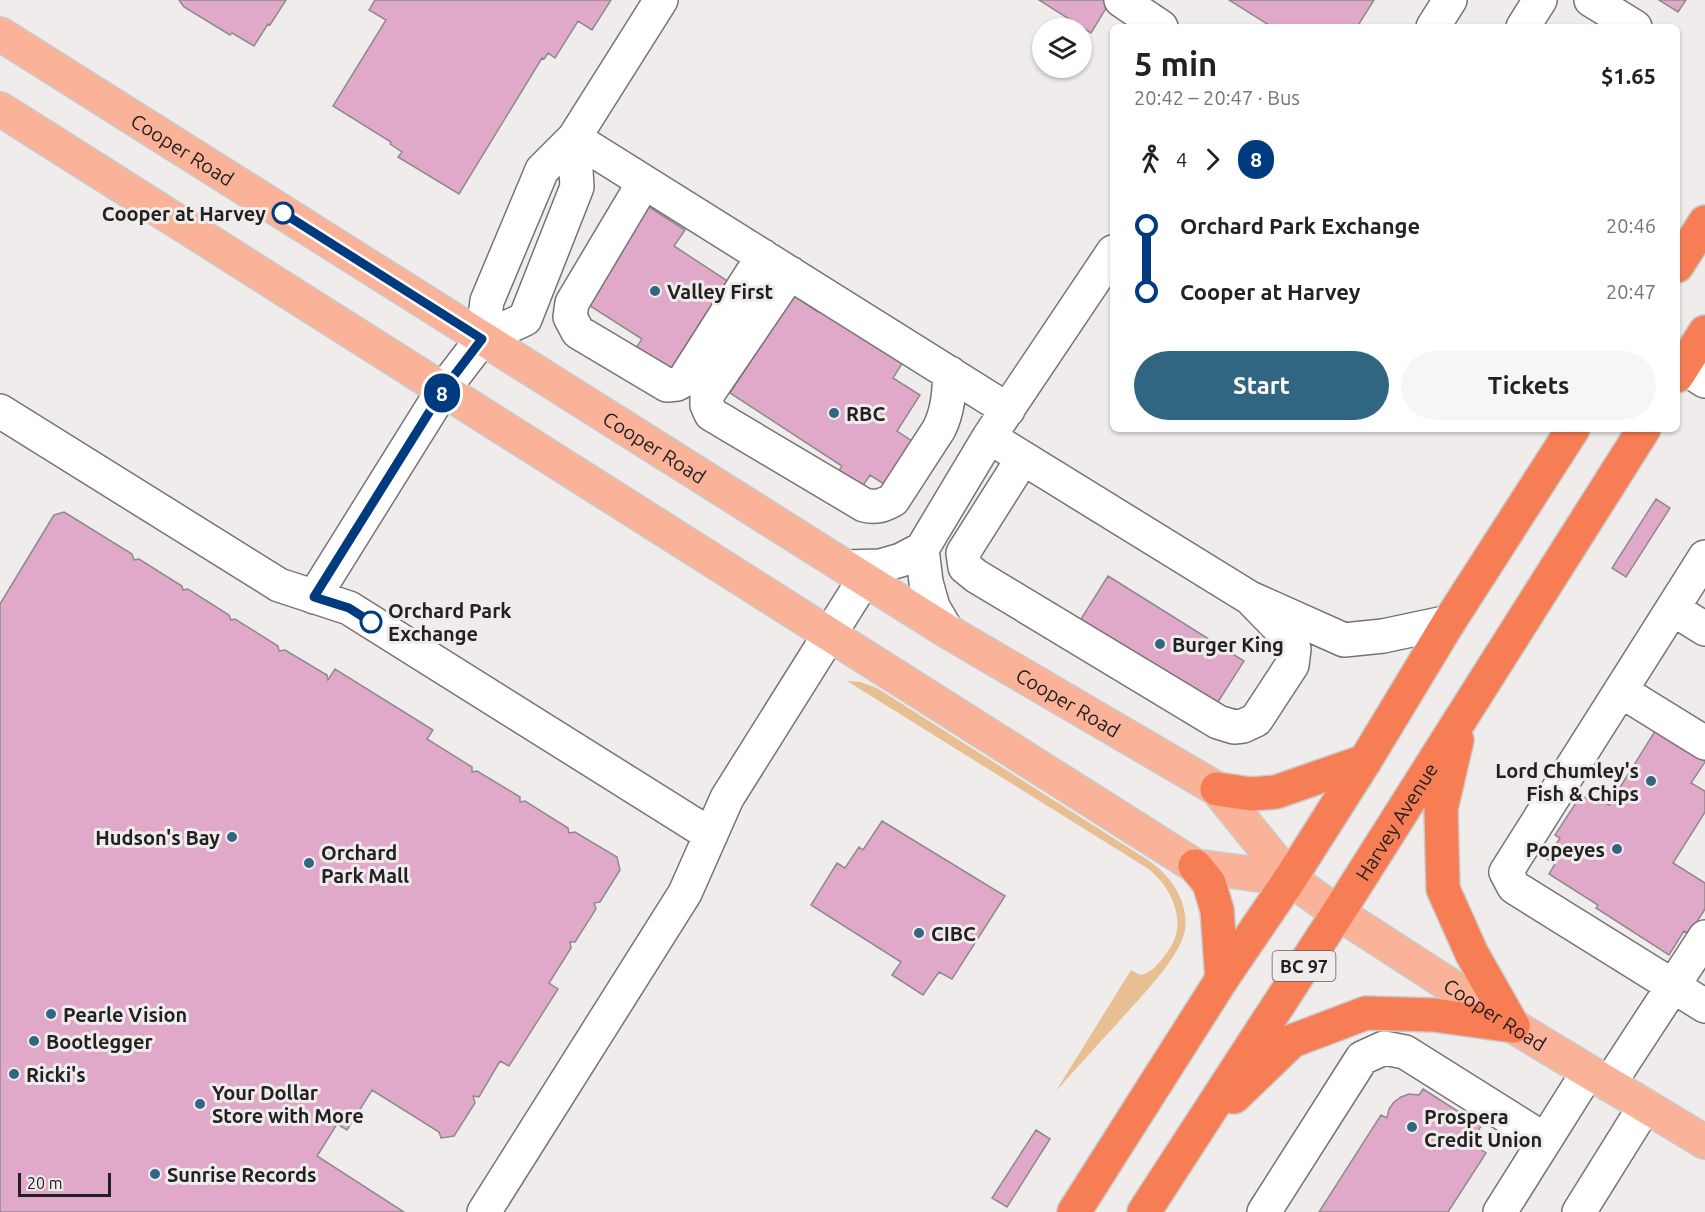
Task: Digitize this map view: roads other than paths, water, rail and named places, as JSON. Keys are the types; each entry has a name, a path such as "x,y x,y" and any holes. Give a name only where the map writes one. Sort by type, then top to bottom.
{"highway":[{"path":"1680,262 1705,222"},
{"path":"1688,375 1705,332"},
{"name":"BC 97","path":"1074,1212 1222,979 1290,879 1449,622 1571,432"},
{"name":"Harvey Avenue","path":"1144,1212 1338,913 1642,432"},
{"path":"1462,718 1441,809 1443,889 1472,954 1513,1026"},
{"path":"1217,789 1251,794 1276,792 1365,761"},
{"path":"1195,866 1209,883 1217,910 1222,979"},
{"path":"1192,1138 1292,1041 1366,1012 1434,1015 1513,1026"}],"main road":[{"name":"Cooper Road","path":"0,34 947,631 1217,789 1290,879 1338,913 1513,1026 1705,1142"},
{"name":"Cooper Road","path":"0,109 1195,866 1290,879"}],"lane":[{"path":"314,597 443,390 482,339 525,319 577,187 574,138 661,0"},
{"path":"1121,0 1157,24"},
{"path":"1435,24 1450,0"},
{"path":"1525,24 1540,0"},
{"path":"1591,0 1630,24"},
{"path":"574,138 1008,410"},
{"path":"644,182 572,303 570,317 578,332 667,385 677,384 684,380 776,265"},
{"path":"484,1212 685,893 727,798 830,635 856,573 902,561 922,549 989,437 1110,257"},
{"path":"776,265 708,395 707,405 711,414 864,505 874,508 893,500 939,429 948,401 950,373"},
{"path":"0,411 279,585 349,608 711,835"},
{"path":"989,437 1250,598 1344,640 1383,636 1449,622"},
{"path":"1023,458 963,553 965,567 975,576 1218,722 1234,727 1256,720 1293,665 1294,649 1288,637 1250,598"},
{"path":"922,549 926,582 933,607 947,631"},
{"path":"1705,557 1506,872 1514,887 1705,1006"},
{"path":"1673,609 1705,629"},
{"path":"1621,691 1705,743"},
{"path":"1500,1212 1545,1140 1599,1078 1673,986 1705,938"},
{"path":"1264,1212 1362,1058 1384,1048 1405,1052 1545,1140"},
{"path":"1593,1207 1645,1106"}],"place":[{"name":"Cooper at Harvey","path":"283,213"},
{"name":"Valley First","path":"655,291"},
{"name":"RBC","path":"834,413"},
{"name":"Orchard Park Exchange","path":"371,622"},
{"name":"Burger King","path":"1160,644"},
{"name":"Lord Chumley's Fish & Chips","path":"1651,781"},
{"name":"Hudson's Bay","path":"232,837"},
{"name":"Popeyes","path":"1617,849"},
{"name":"Orchard Park Mall","path":"309,863"},
{"name":"CIBC","path":"919,933"},
{"name":"Pearle Vision","path":"51,1014"},
{"name":"Bootlegger","path":"34,1041"},
{"name":"Ricki's","path":"14,1074"},
{"name":"Your Dollar Store with More","path":"200,1104"},
{"name":"Prospera Credit Union","path":"1412,1127"},
{"name":"Sunrise Records","path":"155,1174"}]}
